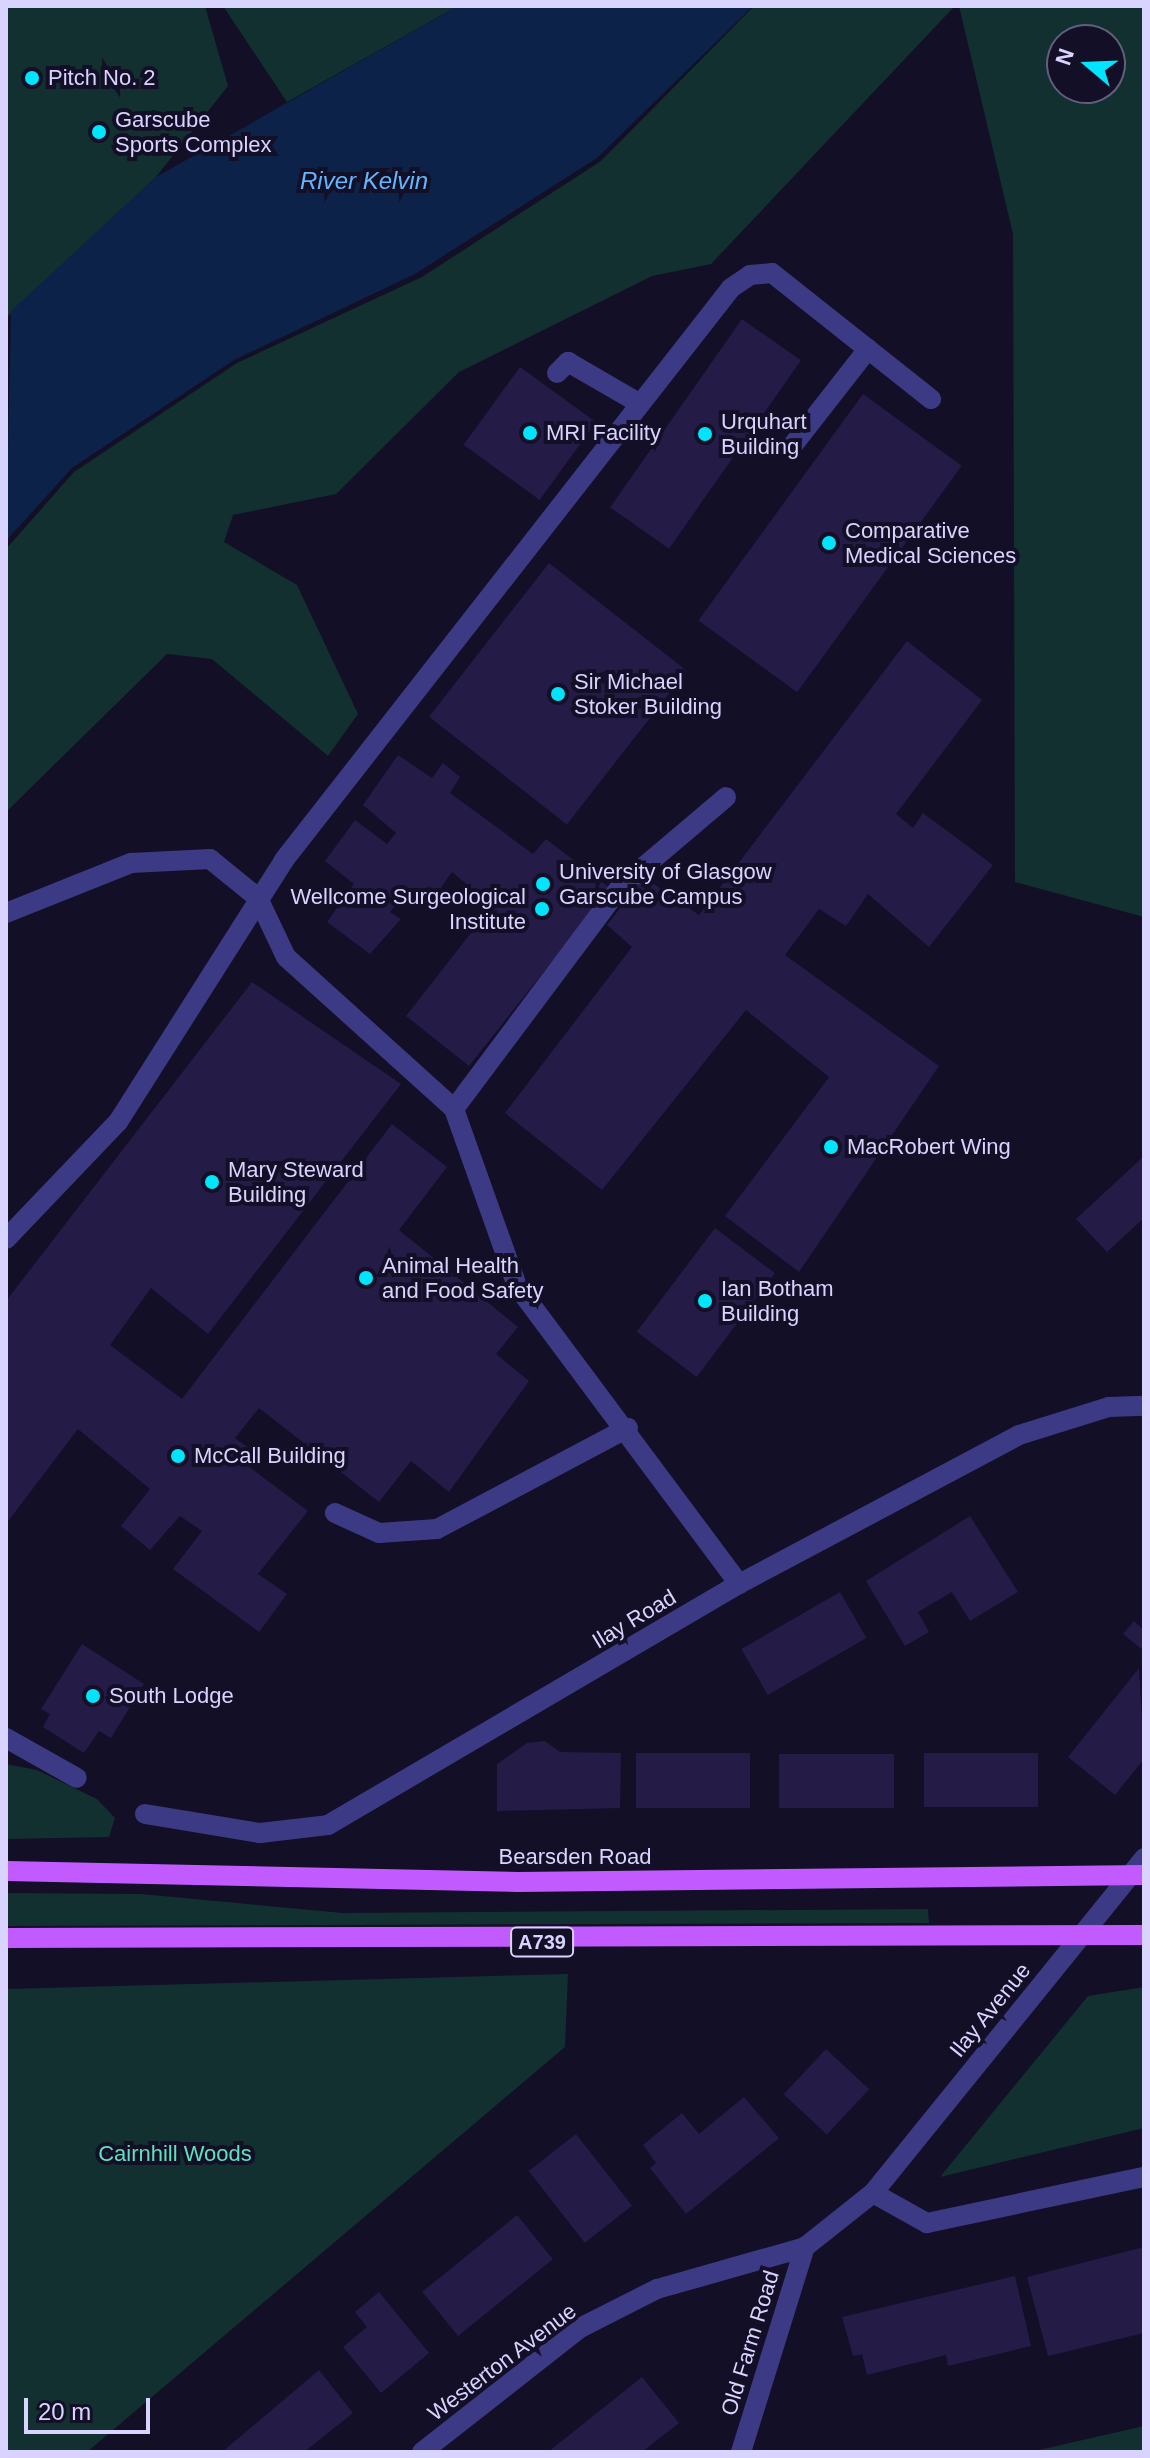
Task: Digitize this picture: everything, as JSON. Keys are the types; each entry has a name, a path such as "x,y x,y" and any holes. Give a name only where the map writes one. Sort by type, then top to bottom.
{"main road":[{"name":"Bearsden Road","path":"6,1871 518,1882 1137,1876"},
{"name":"A739","path":"6,1938 1078,1940 1144,1935"}],"street":[{"path":"6,1239 118,1122 258,898 637,402 731,288 750,275 772,273 931,399"},
{"path":"793,445 868,349"},
{"path":"557,373 568,362 637,402"},
{"path":"454,1109 620,887 726,797"},
{"path":"6,913 131,863 210,859 258,898 286,957 454,1109 517,1286 628,1428 739,1584"},
{"name":"Ilay Road","path":"145,1814 260,1833 328,1825 739,1584 1019,1435 1109,1407 1144,1406"},
{"path":"335,1513 379,1533 437,1529 628,1428"},
{"path":"6,1738 77,1778"},
{"name":"Ilay Avenue","path":"873,2193 1078,1940 1137,1876 1144,1858"},
{"path":"873,2193 927,2223 1144,2177"},
{"name":"Westerton Avenue","path":"422,2452 580,2328 657,2289 805,2247 873,2193"},
{"name":"Old Farm Road","path":"741,2452 805,2247"}],"green space":[{"name":"Garscube Sports Complex","path":"6,6 205,6 228,86 156,177 6,318"},
{"path":"223,6 458,6 287,102"},
{"path":"754,6 953,8 711,264 652,276 459,372 336,494 233,515 224,542 297,585 358,714 328,756 212,659 167,654 6,812 6,549 74,472 237,363 422,277 601,161"},
{"path":"959,6 1144,6 1144,917 1015,882 1013,234"},
{"path":"6,1764 37,1770 97,1799 115,1818 109,1837 6,1839"},
{"path":"6,1893 141,1894 343,1913 928,1909 929,1923 6,1926"},
{"name":"Cairnhill Woods","path":"568,1974 565,2047 87,2452 6,2452 6,1989"},
{"path":"1144,1987 1144,2128 940,2177 1088,1996"},
{"path":"1144,2426 1144,2452 1030,2452"}],"water":[{"name":"River Kelvin","path":"458,6 753,6 597,158 415,274 234,360 72,468 6,541 11,311 156,177"}],"building":[{"name":"Urquhart Building","path":"742,319 801,360 669,549 610,507"},
{"name":"MRI Facility","path":"520,367 596,422 540,500 464,445"},
{"name":"Comparative Medical Sciences","path":"863,394 962,466 797,692 698,621"},
{"name":"Sir Michael Stoker Building","path":"549,563 687,671 567,824 429,717"},
{"path":"907,641 982,700 896,814 913,828 923,813 993,865 929,947 868,894 846,926 819,909 785,955 939,1066 799,1272 725,1216 829,1077 746,1010 602,1190 505,1113 632,947 607,925 644,877 699,915"},
{"name":"Wellcome Surgeological Institute","path":"398,755 432,778 443,763 460,777 450,793 533,854 546,839 610,888 469,1066 406,1016 492,906 452,872 428,906 407,892 390,912 401,919 370,954 327,922 354,884 325,861 355,820 387,844 396,833 363,805"},
{"path":"252,982 401,1084 208,1334 151,1288 110,1345 182,1399 392,1124 447,1167 399,1230 518,1327 496,1354 529,1381 449,1492 411,1461 379,1502 259,1408 235,1438 250,1449 244,1463 308,1511 258,1574 287,1594 259,1632 173,1569 202,1531 180,1516 150,1550 121,1526 150,1489 78,1429 6,1524 6,1301"},
{"path":"1144,1156 1144,1218 1107,1252 1076,1219"},
{"name":"Ian Botham Building","path":"715,1228 775,1273 697,1377 637,1332"},
{"path":"970,1516 1018,1592 970,1621 952,1592 918,1612 929,1632 905,1646 866,1581"},
{"path":"840,1592 867,1638 768,1695 741,1649"},
{"path":"1134,1621 1144,1630 1144,1651 1123,1634"},
{"name":"South Lodge","path":"82,1644 144,1684 111,1738 99,1731 84,1753 43,1727 50,1714 41,1709"},
{"path":"1139,1668 1144,1759 1115,1795 1068,1757"},
{"path":"545,1741 560,1752 621,1753 620,1808 497,1811 497,1764 527,1743"},
{"path":"636,1753 750,1753 750,1808 636,1808"},
{"path":"924,1753 1038,1753 1038,1807 924,1807"},
{"path":"779,1754 894,1754 894,1808 779,1808"},
{"path":"826,2049 869,2089 827,2135 784,2094"},
{"path":"744,2097 779,2138 686,2214 650,2168 656,2163 643,2145 682,2113 699,2134"},
{"path":"576,2134 632,2206 585,2243 529,2171"},
{"path":"517,2215 553,2259 458,2336 422,2292"},
{"path":"1144,2247 1144,2333 1048,2356 1027,2277"},
{"path":"1015,2276 1031,2346 948,2366 946,2355 867,2375 862,2354 853,2356 842,2317"},
{"path":"379,2292 429,2353 381,2393 343,2347 367,2327 355,2312"},
{"path":"319,2370 353,2413 304,2452 222,2452"},
{"path":"642,2377 679,2423 642,2452 548,2452"}],"place":[{"name":"Pitch No. 2","path":"32,78"},
{"name":"Garscube Sports Complex","path":"99,132"},
{"name":"MRI Facility","path":"530,433"},
{"name":"Urquhart Building","path":"705,434"},
{"name":"Comparative Medical Sciences","path":"829,543"},
{"name":"Sir Michael Stoker Building","path":"558,694"},
{"name":"University of Glasgow Garscube Campus","path":"543,884"},
{"name":"Wellcome Surgeological Institute","path":"542,909"},
{"name":"MacRobert Wing","path":"831,1147"},
{"name":"Mary Steward Building","path":"212,1182"},
{"name":"Animal Health and Food Safety","path":"366,1278"},
{"name":"Ian Botham Building","path":"705,1301"},
{"name":"McCall Building","path":"178,1456"},
{"name":"South Lodge","path":"93,1696"}]}
